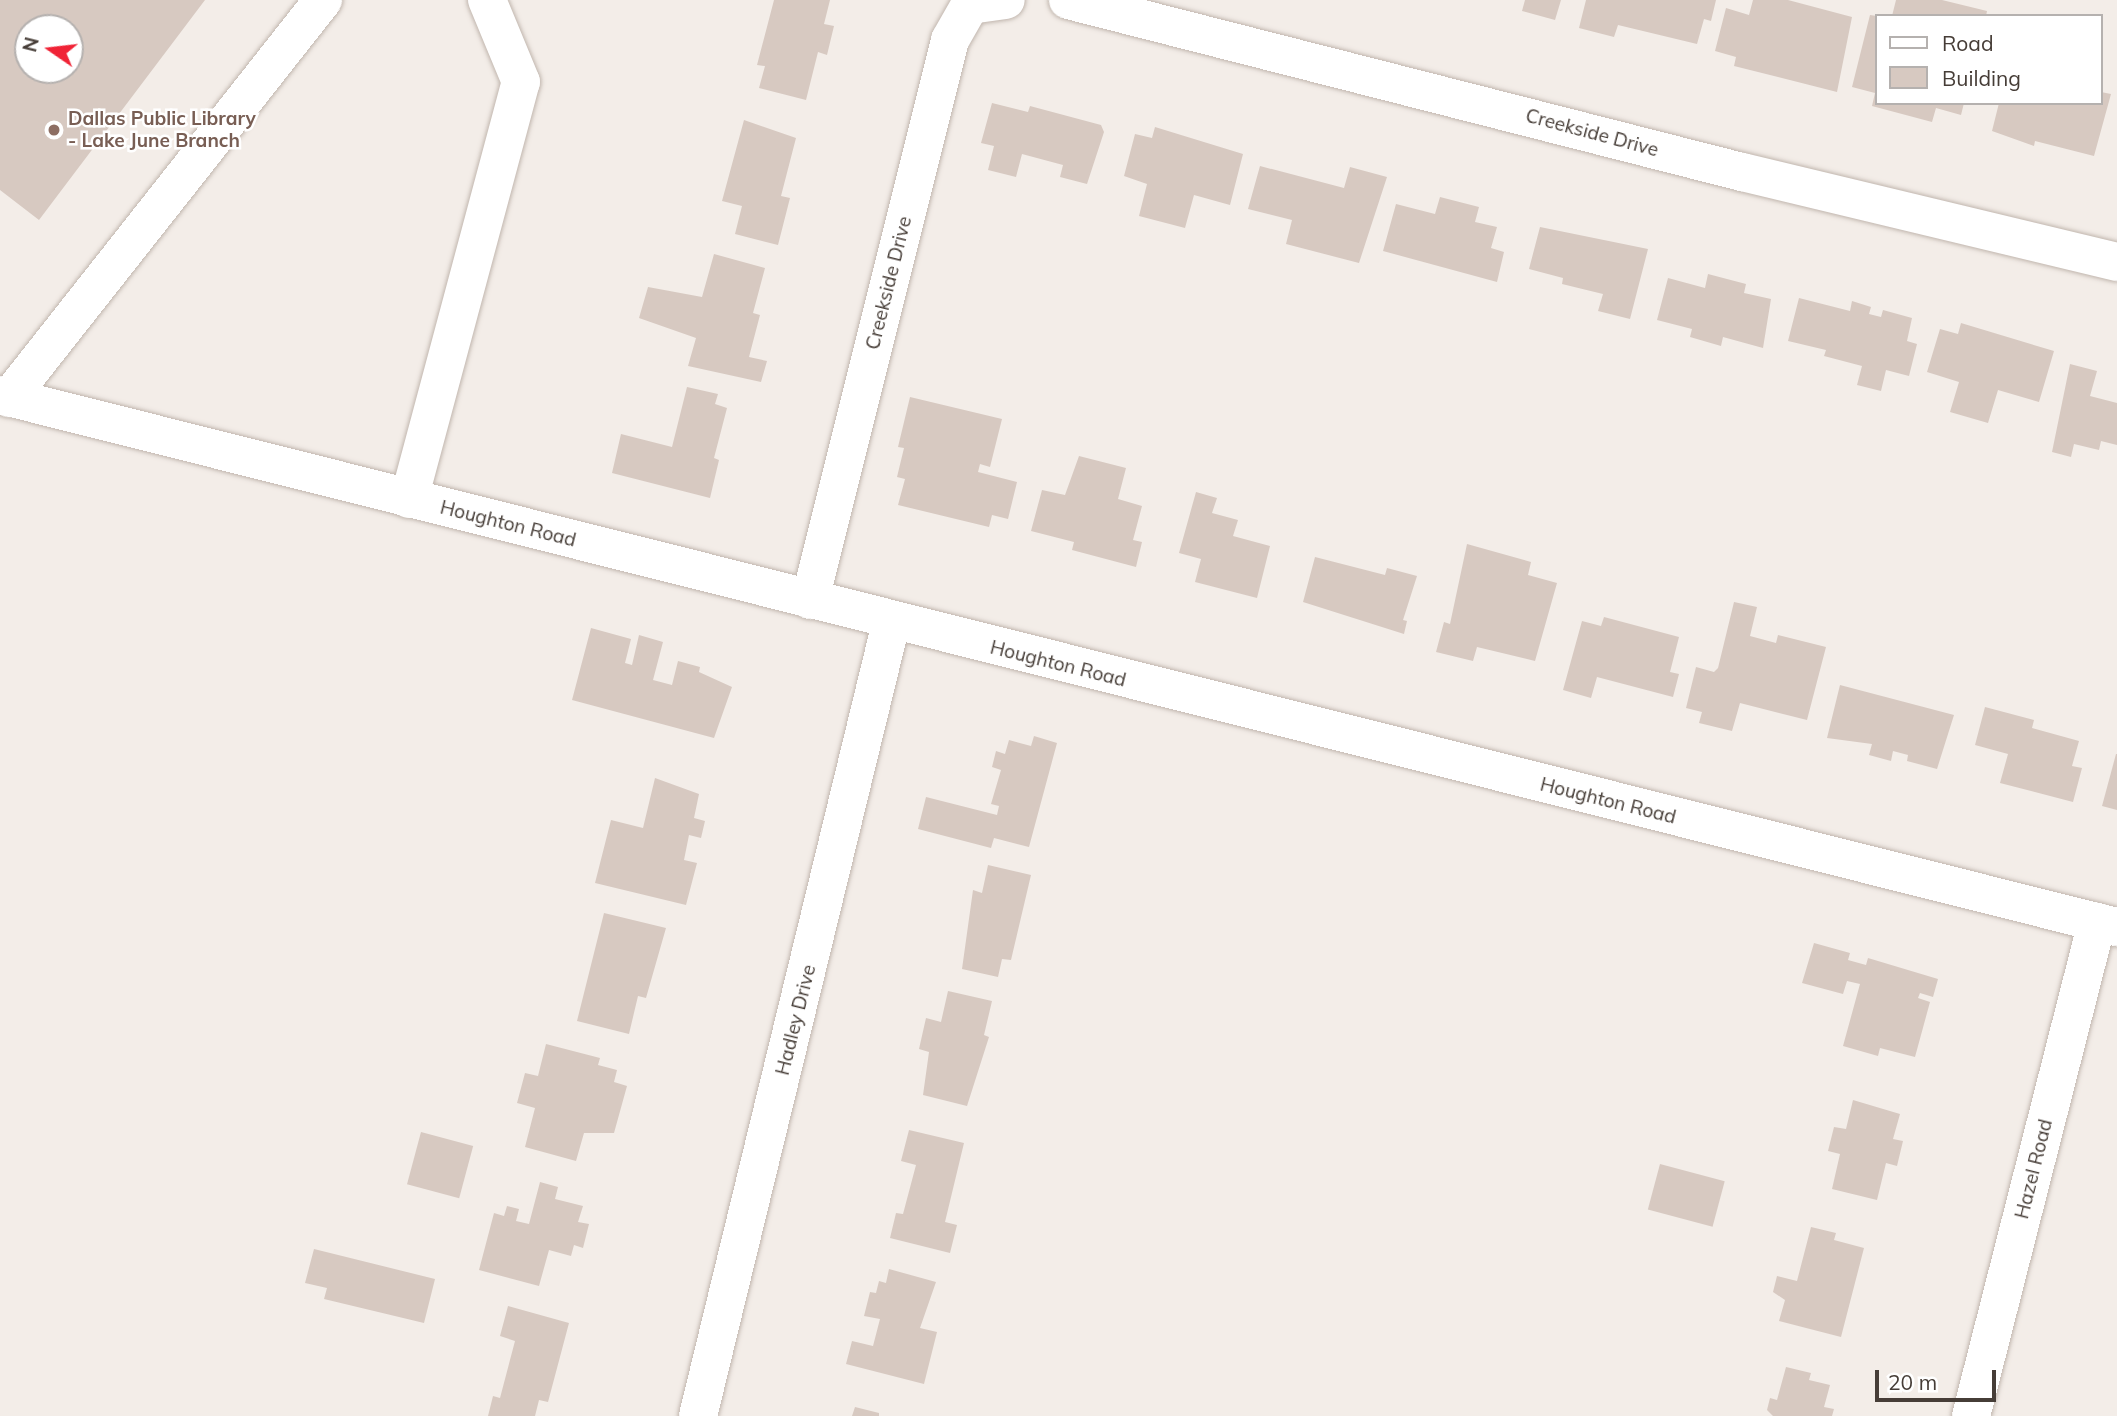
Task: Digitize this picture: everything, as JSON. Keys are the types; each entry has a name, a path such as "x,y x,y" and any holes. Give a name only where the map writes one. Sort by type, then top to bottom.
{"street":[{"path":"5,397 323,0"},
{"path":"409,499 521,82 487,0"},
{"name":"Creekside Drive","path":"810,600 950,40 970,5 1006,0"},
{"name":"Creekside Drive","path":"1068,0 1742,172 2117,262"},
{"name":"Houghton Road","path":"5,397 810,600 891,623 2107,925"},
{"name":"Hadley Drive","path":"698,1416 891,623"},
{"name":"Hazel Road","path":"1971,1416 2107,925"}],"building":[{"name":"Dallas Public Library - Lake June Branch","path":"0,0 205,0 39,220 0,190"},
{"path":"774,0 830,0 824,24 834,26 827,55 818,52 806,100 759,88 765,66 757,65"},
{"path":"1525,0 1561,0 1555,20 1522,11"},
{"path":"1586,0 1716,0 1711,21 1704,19 1697,44 1618,25 1614,37 1579,28"},
{"path":"1753,0 1788,0 1852,17 1837,92 1734,66 1736,57 1715,51 1726,8 1749,15"},
{"path":"1896,0 1942,0 1987,11 1986,14 1892,14"},
{"path":"1870,15 1876,16 1876,105 1964,105 1961,115 1936,108 1932,122 1872,106 1875,93 1852,87"},
{"path":"2103,92 2111,94 2094,156 2035,141 2034,146 1992,131 1998,105 2103,105"},
{"path":"992,103 1028,112 1030,106 1101,125 1104,132 1087,184 1060,177 1063,165 1022,154 1016,177 988,170 994,146 981,143"},
{"path":"744,120 796,138 781,196 790,198 778,245 735,234 742,206 722,201"},
{"path":"1155,127 1243,154 1230,205 1194,195 1185,228 1139,216 1147,184 1124,176 1135,134 1152,138"},
{"path":"1260,166 1344,188 1350,167 1387,177 1359,263 1286,244 1292,220 1248,209"},
{"path":"1440,197 1479,207 1475,222 1497,227 1491,248 1504,252 1497,282 1383,251 1396,204 1435,214"},
{"path":"1540,227 1648,249 1630,319 1598,311 1603,294 1562,284 1563,278 1529,269"},
{"path":"714,254 765,268 753,313 760,315 749,357 767,361 761,382 688,366 696,338 639,318 648,287 702,297"},
{"path":"1708,274 1746,284 1744,293 1771,299 1763,348 1723,337 1721,346 1690,337 1692,329 1657,320 1668,278 1705,288"},
{"path":"1799,298 1850,311 1852,301 1871,307 1869,314 1881,317 1883,310 1912,318 1907,341 1917,344 1909,376 1886,370 1881,391 1857,385 1862,366 1824,356 1826,350 1788,341"},
{"path":"1961,323 2054,351 2039,402 1998,390 1988,423 1950,412 1959,382 1927,372 1940,329 1958,334"},
{"path":"2070,364 2097,371 2090,396 2117,403 2117,445 2101,441 2099,450 2074,444 2071,457 2052,452"},
{"path":"687,387 718,394 715,404 727,408 714,458 719,460 710,498 612,473 621,434 672,447"},
{"path":"910,397 1002,419 990,467 980,464 978,472 1017,482 1008,519 992,515 989,527 898,505 905,479 897,477 904,448 898,447"},
{"path":"1079,456 1126,468 1118,499 1142,506 1133,540 1142,542 1136,567 1072,550 1074,542 1031,531 1042,490 1065,495"},
{"path":"1196,492 1217,498 1212,513 1238,520 1233,536 1270,546 1257,598 1195,582 1201,559 1179,553"},
{"path":"1467,544 1531,562 1528,575 1557,583 1535,661 1477,647 1473,661 1436,652 1444,622 1450,624"},
{"path":"1315,557 1385,575 1387,568 1417,576 1403,620 1407,621 1404,634 1303,602"},
{"path":"1734,602 1757,607 1750,636 1776,643 1778,635 1826,647 1807,720 1740,703 1732,731 1699,723 1702,712 1686,708 1696,667 1714,672 1718,668"},
{"path":"1604,617 1679,637 1670,672 1679,674 1673,697 1597,677 1591,698 1563,690 1582,621 1601,626"},
{"path":"591,628 631,639 625,663 632,665 639,635 663,642 653,680 672,685 678,661 700,667 699,672 732,687 714,738 572,700"},
{"path":"1840,685 1954,715 1937,769 1907,761 1908,755 1893,751 1891,761 1869,755 1872,744 1827,738"},
{"path":"1985,707 2034,720 2032,728 2079,741 2072,766 2082,768 2073,802 2000,783 2008,754 1975,745"},
{"path":"1034,736 1057,743 1029,847 994,838 991,848 918,829 926,797 997,815 999,806 991,804 1001,770 992,767 996,751 1005,754 1009,740 1031,746"},
{"path":"2117,754 2117,810 2102,806"},
{"path":"655,778 699,794 694,818 705,821 701,838 689,835 684,860 697,863 686,905 595,883 611,820 643,828"},
{"path":"988,865 1031,875 1011,960 1002,959 998,977 962,969 973,890 982,893"},
{"path":"604,913 666,928 646,998 638,996 629,1034 577,1021"},
{"path":"1814,943 1850,953 1848,960 1866,965 1868,958 1938,979 1933,997 1920,993 1918,998 1930,1002 1915,1057 1880,1048 1878,1056 1843,1046 1860,984 1847,981 1843,994 1802,983"},
{"path":"948,991 992,1001 984,1035 989,1037 967,1106 923,1095 929,1052 919,1049 926,1018 941,1022"},
{"path":"546,1044 600,1058 598,1065 617,1070 614,1082 627,1086 614,1133 584,1133 576,1161 525,1147 535,1108 517,1103 525,1073 538,1076"},
{"path":"1853,1100 1900,1114 1893,1139 1903,1141 1897,1166 1886,1163 1877,1200 1832,1189 1840,1154 1828,1151 1834,1127 1846,1129"},
{"path":"909,1130 964,1143 945,1222 957,1225 950,1253 890,1238 896,1213 903,1214 916,1165 901,1161"},
{"path":"421,1132 473,1146 459,1198 407,1184"},
{"path":"1660,1164 1725,1181 1713,1227 1648,1209"},
{"path":"540,1182 558,1187 555,1199 583,1206 578,1222 589,1224 583,1248 574,1245 571,1256 549,1250 539,1286 479,1270 494,1213 504,1216 507,1206 519,1209 516,1221 529,1224"},
{"path":"1811,1227 1836,1233 1834,1240 1864,1248 1841,1337 1779,1321 1785,1300 1773,1292 1777,1276 1797,1281"},
{"path":"314,1249 435,1279 424,1323 324,1299 327,1288 305,1283"},
{"path":"889,1269 936,1282 920,1328 937,1332 924,1384 846,1364 852,1341 873,1346 880,1319 864,1316 870,1292 876,1293 879,1281 886,1283"},
{"path":"508,1306 569,1323 548,1402 539,1400 535,1416 488,1416 493,1396 500,1398 515,1341 500,1336"},
{"path":"1786,1367 1811,1373 1809,1380 1830,1385 1824,1407 1834,1409 1832,1416 1773,1416 1767,1410 1770,1398 1777,1400"},
{"path":"855,1407 879,1413 879,1416 852,1416"}],"place":[{"name":"Dallas Public Library - Lake June Branch","path":"54,130"}]}
